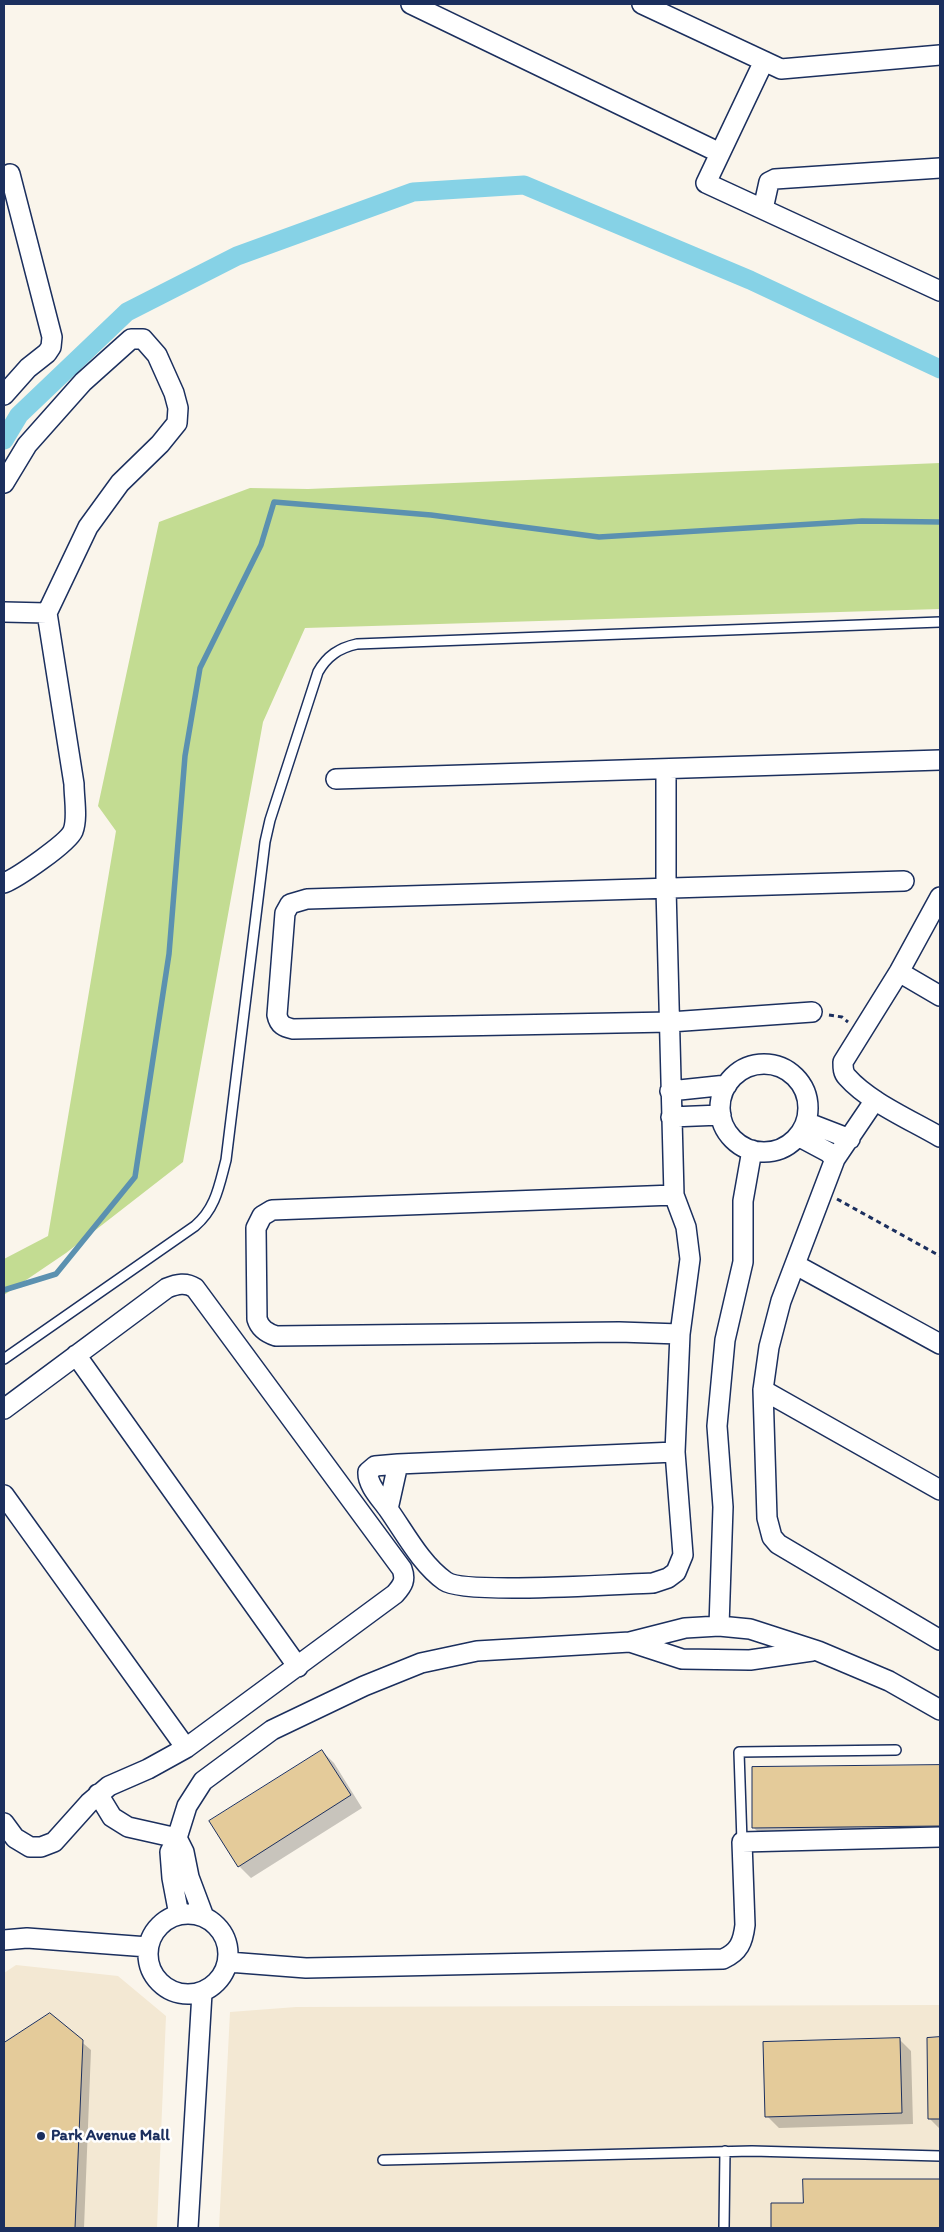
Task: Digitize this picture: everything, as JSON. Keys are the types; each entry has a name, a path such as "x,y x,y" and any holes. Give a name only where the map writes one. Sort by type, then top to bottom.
{"street":[{"path":"411,4 720,153"},
{"path":"642,4 781,68 940,55"},
{"path":"764,61 706,183 940,291"},
{"path":"764,209 769,182 774,179 940,168"},
{"path":"4,394 28,368 47,354 51,347 52,337 11,174"},
{"path":"4,483 27,445 83,382 130,339 143,339 149,345 156,355 174,393 178,408 177,423 160,444 120,483 88,527 47,613 74,784 75,812 72,832 62,844 14,879 4,883"},
{"path":"4,612 47,613"},
{"path":"336,779 940,760"},
{"path":"666,769 666,888 674,1195 686,1227 690,1259 680,1334 676,1452 683,1555 676,1572 660,1581 483,1589 453,1585 446,1582 426,1562 372,1486 368,1476 368,1472 376,1466 398,1464 676,1452"},
{"path":"812,1012 670,1022 293,1029 282,1026 278,1022 277,1015 285,913 290,904 317,899 904,881"},
{"path":"940,897 899,972 845,1056 843,1072 847,1078 875,1100 940,1137"},
{"path":"899,972 940,996"},
{"path":"762,1064 776,1066 789,1072 803,1088 808,1108 802,1129 789,1144 777,1150 765,1152 752,1150 741,1145 731,1137 724,1126 721,1115 721,1100 726,1085 736,1074 748,1067 762,1064"},
{"path":"670,1091 726,1085"},
{"path":"875,1100 835,1159 779,1310 769,1347 763,1390 766,1518 772,1537 778,1544 940,1640"},
{"path":"671,1118 721,1115"},
{"path":"802,1129 850,1139"},
{"path":"802,1129 835,1159"},
{"path":"719,1626 722,1507 717,1426 725,1340 743,1262 743,1201 752,1150"},
{"path":"674,1195 272,1210 262,1216 256,1228 256,1319 258,1325 276,1336 619,1332 680,1334"},
{"path":"796,1265 940,1344"},
{"path":"4,1409 167,1288 176,1284 190,1284 195,1288 402,1569 404,1577 404,1584 395,1594 186,1748 148,1769 108,1786 98,1794 54,1842 47,1846 30,1847 15,1838 4,1823"},
{"path":"76,1355 298,1667"},
{"path":"763,1390 940,1490"},
{"path":"388,1509 398,1464"},
{"path":"4,1494 186,1748"},
{"path":"179,1915 172,1878 170,1852 177,1838 187,1806 203,1781 272,1730 364,1686 421,1663 477,1651 630,1642 685,1628 719,1626 750,1629 818,1651 889,1681 940,1710"},
{"path":"630,1642 682,1659 750,1660 818,1651"},
{"path":"98,1794 112,1817 128,1827 177,1838"},
{"path":"228,1962 306,1968 710,1961 722,1959 732,1955 741,1946 744,1938 746,1925 742,1842 940,1837"},
{"path":"177,1838 184,1852 189,1877 204,1917"},
{"path":"191,1914 204,1917 216,1925 224,1936 228,1949 228,1962 223,1975 214,1986 202,1993 188,1995 174,1993 162,1985 153,1975 148,1962 148,1947 151,1936 158,1926 167,1919 179,1915 191,1914"},
{"path":"4,1940 27,1938 148,1947"},
{"path":"188,2228 202,1993"}],"lane":[{"path":"4,1359 207,1216 216,1196 226,1160 264,851 270,820 318,672 323,663 332,654 357,644 940,622"},
{"path":"742,1842 739,1752 896,1750"},
{"path":"382,2160 725,2151 940,2156"},
{"path":"724,2228 725,2151"}],"path":[{"path":"812,1012 842,1017 861,1031"},
{"path":"823,1191 940,1256"}],"shaded area":[{"path":"16,1965 118,1976 166,2016 157,2228 4,2228 4,1973"},
{"path":"940,2005 940,2228 219,2228 230,2012 296,2007"}],"green space":[{"path":"940,463 940,609 305,628 263,722 183,1162 66,1253 4,1295 4,1259 48,1236 116,831 98,806 159,522 250,488 308,489"}],"building":[{"path":"322,1750 351,1795 238,1867 209,1821"},
{"path":"940,1765 940,1826 752,1828 752,1767"},
{"name":"Park Avenue Mall","path":"50,2013 83,2040 75,2228 4,2228 4,2043"},
{"path":"940,2037 940,2119 928,2119 927,2038"},
{"path":"900,2038 902,2113 765,2117 763,2042"},
{"path":"803,2179 940,2179 940,2228 771,2228 771,2203 803,2203"}],"waterway":[{"path":"4,440 19,415 127,312 237,256 413,192 524,185 750,280 940,369"},
{"path":"4,1290 56,1274 135,1177 169,954 185,756 200,668 261,545 274,502 431,515 599,537 862,521 940,522"}],"place":[{"name":"Park Avenue Mall","path":"41,2136"}]}
